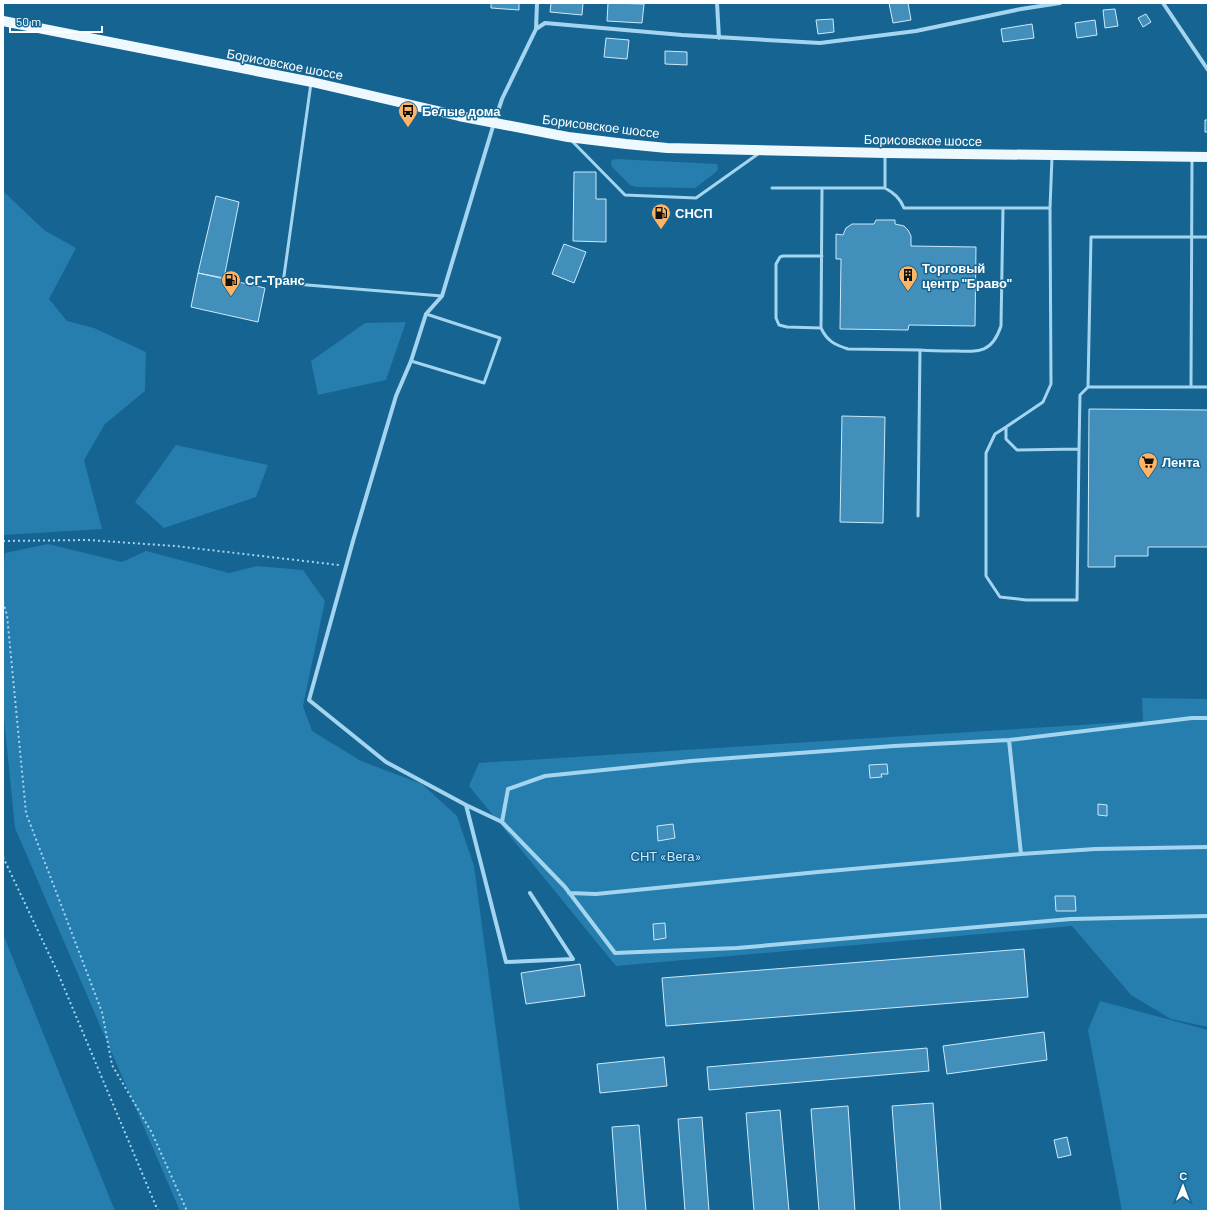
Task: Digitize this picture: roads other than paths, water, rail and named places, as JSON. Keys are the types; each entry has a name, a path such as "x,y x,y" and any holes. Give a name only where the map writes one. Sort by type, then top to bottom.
{"main road":[{"name":"Борисовское шоссе","path":"3,21 312,82 494,123 568,137 626,144 667,148 1208,158"}],"street":[{"path":"537,3 536,29 502,99 442,296 426,314 411,361 396,396 346,566 309,700 386,762 466,805 502,822 569,892 615,953 737,948 1071,919 1208,916"},
{"path":"717,3 719,38"},
{"path":"536,29 545,23 719,38 820,43 916,31 1021,9 1060,3"},
{"path":"1163,3 1208,70"},
{"path":"502,822 508,789 545,776 692,761 894,746 1009,740 1192,718 1208,718"},
{"path":"1009,740 1021,854"},
{"path":"466,805 506,962 573,959 530,894"},
{"path":"569,892 596,894 810,872 1021,854 1095,849 1208,847"}],"lane":[{"path":"312,82 283,283 442,296"},
{"path":"568,137 625,195 696,198 764,150"},
{"path":"884,188 885,153"},
{"path":"1052,155 1050,208 1051,384 1043,402 995,434 986,453 986,576 1000,596 1026,600 1077,600 1080,395 1088,387 1091,237 1208,238"},
{"path":"1191,387 1192,157"},
{"path":"772,188 884,188 897,196 904,208 1050,208"},
{"path":"822,188 821,328 829,341 837,346 848,349 976,352 986,348 993,342 1001,326 1003,208"},
{"path":"821,328 787,328 779,325 776,318 776,272 777,261 783,256 822,256"},
{"path":"411,361 484,383 500,338 426,314"},
{"path":"918,516 920,350"},
{"path":"1088,387 1208,387"},
{"path":"1006,427 1006,440 1017,450 1079,449"}],"place":[{"name":"Белые дома","path":"408,128"},
{"name":"СНСП","path":"661,230"},
{"name":"Торговый центр \"Браво\"","path":"908,292"},
{"name":"СГ-Транс","path":"231,297"},
{"name":"Лента","path":"1148,479"}],"park label":[{"name":"СНТ «Вега»","path":"666,856"}]}
